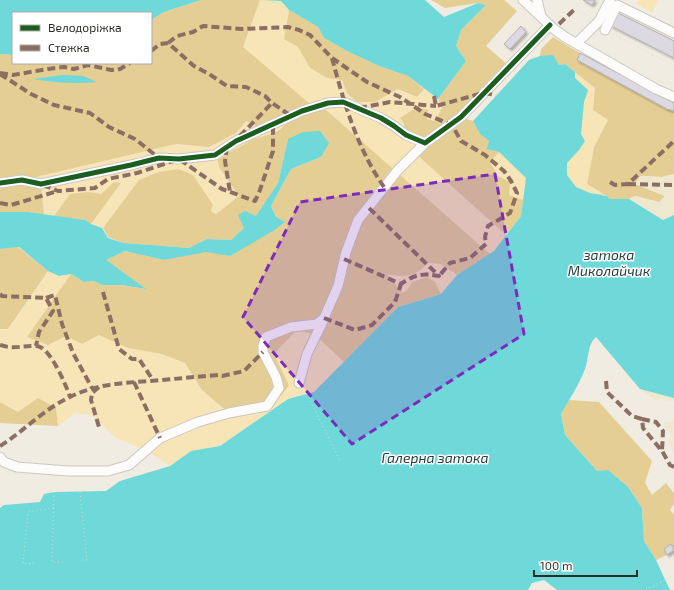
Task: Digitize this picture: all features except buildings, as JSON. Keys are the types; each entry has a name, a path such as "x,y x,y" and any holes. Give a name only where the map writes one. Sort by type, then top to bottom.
{"street":[{"path":"523,0 565,37 656,89 674,97"},
{"path":"537,0 541,16"},
{"path":"577,43 598,21 610,0"},
{"path":"605,30 617,5 674,33"},
{"path":"299,383 307,354 338,286 346,252 358,220 398,170 425,143 461,117 550,25"},
{"path":"0,183 22,180 41,184 159,158 179,159 215,155 236,141 302,111 328,103 344,102 381,118 406,135 425,143"},
{"path":"0,457 4,462 17,466 68,471 108,471 129,465 160,438 198,422 229,413 267,406 278,388 276,377 263,352 266,337 290,327 318,324 324,318"}],"path":[{"path":"580,0 575,9 598,21"},
{"path":"605,30 674,66"},
{"path":"307,394 340,461"},
{"path":"54,492 52,562 64,562"},
{"path":"80,492 87,560 81,560"},
{"path":"34,563 23,564 28,512 54,508"},
{"path":"646,590 674,575"}],"highlighted area":[{"path":"495,174 524,334 352,444 243,317 300,202"}],"shaded area":[{"path":"201,0 260,0 243,47 310,104 303,111 326,110 490,254 457,275 441,264 428,263 418,272 413,274 400,276 387,275 403,293 409,288 412,282 427,277 435,282 441,294 398,307 344,362 315,335 297,330 274,354 289,385 277,401 267,406 229,413 202,390 185,363 162,354 128,348 99,335 82,344 66,336 48,345 27,337 71,274 84,282 94,281 102,285 122,285 145,289 105,260 125,251 164,260 206,251 230,256 276,217 271,206 291,169 321,157 288,139 278,183 256,217 231,240 207,239 189,248 124,243 108,237 103,228 139,180 159,172 178,169 193,175 213,205 211,211 216,214 239,196 220,169 217,159 254,139 274,133 281,129 290,117 262,129 246,121 236,133 209,147 176,144 23,180 41,184 44,215 28,212 0,212 0,54 12,55 12,64 152,64 152,19 164,12"},
{"path":"260,0 281,1 289,10 284,39 298,47 310,68 327,78 342,80 347,93 375,102 398,89 416,97 424,89 438,99 442,108 435,121 427,119 400,118 404,124 406,135 425,143 415,153 506,235 494,251 490,254 326,110 302,111 242,47"},
{"path":"431,0 504,0 517,11 486,46 507,64 461,117 473,121 480,134 489,141 488,149 499,152 490,162 498,176 510,182 509,195 523,200 521,216 506,235 415,153 425,143 406,135 404,124 400,118 417,107 428,110 427,119 435,121 442,108 438,99 466,61 456,46 461,30 486,5 478,3 445,8"},
{"path":"639,0 658,0 652,13 637,4"},
{"path":"289,10 318,27 324,38 379,66 408,76 424,89 417,97 398,89 375,102 357,102 347,93 342,80 327,78 310,68 298,47 284,39"},
{"path":"553,37 580,53 577,60 667,109 674,111 674,174 662,177 641,176 635,184 665,196 659,202 635,196 629,199 610,199 587,184 594,147 608,120 593,110 595,88 565,64 559,65 553,56 540,56 541,49"},
{"path":"540,56 565,64 595,88 593,110 608,120 594,147 587,184 607,196 556,189 473,121 529,60"},
{"path":"291,116 281,129 274,133 254,139 243,146 220,170 239,196 216,214 139,180 103,228 91,224 121,183 114,182 101,194 89,192 59,208 54,216 44,215 41,184 22,180 176,144 187,146 236,133 246,121"},
{"path":"499,152 526,178 523,200 509,195 490,162"},
{"path":"114,182 121,183 91,224 85,220 54,216 70,194 89,192 101,194"},
{"path":"18,247 48,271 8,329 0,329 0,249"},
{"path":"428,263 441,264 457,275 441,294 435,282 412,282 409,288 403,293 386,275 399,276 413,274 418,272"},
{"path":"48,271 59,276 71,274 27,337 48,345 66,336 82,344 99,335 128,348 162,354 185,363 202,390 289,385 274,355 297,330 315,335 344,362 314,392 288,399 220,446 191,451 170,466 145,450 116,438 92,415 75,413 58,426 56,408 18,412 0,402 0,329 9,329"},
{"path":"38,398 56,408 58,426 0,423 0,402 18,412"},
{"path":"569,400 599,402 652,461 645,483 652,495 666,483 674,493 674,504 670,510 674,514 674,547 671,545 664,549 667,555 656,560 644,541 642,508 628,487 597,471 565,435 561,414"}],"sand":[{"path":"674,174 674,215 663,220 629,199 635,196 659,202 665,196 635,184 640,176 662,177"},
{"path":"640,389 674,398 674,401 667,401 662,398 656,401"},
{"path":"674,421 674,452 668,440 671,439 672,435 665,428 664,423"}],"water":[{"path":"0,0 201,0 164,12 152,19 152,12 12,12 12,55 0,54"},
{"path":"260,0 425,0 444,17 478,3 486,5 461,30 456,46 466,61 438,99 408,76 379,66 324,38 318,27 289,10 281,1"},
{"name":"Галерна затока","path":"553,55 559,65 565,64 575,72 575,78 588,90 584,102 581,134 585,141 567,163 567,175 576,187 590,193 607,196 610,199 629,199 663,220 674,215 674,398 640,389 596,337 591,344 583,375 561,414 565,435 597,471 608,470 628,487 642,508 644,541 656,560 670,590 557,590 544,580 532,583 528,590 0,590 0,508 4,505 40,502 44,494 54,492 106,491 120,481 170,466 191,451 220,446 288,399 314,392 398,307 441,294 457,275 494,251 521,216 526,178 499,152 487,149 489,141 480,134 473,121 529,60 540,56"},
{"path":"62,75 83,76 97,82 65,83 33,79"},
{"path":"320,131 329,143 321,157 291,169 271,206 276,217 285,222 273,231 230,256 206,252 164,260 125,251 106,260 146,289 122,285 102,285 94,281 84,282 71,274 59,276 48,271 19,247 0,249 0,212 28,212 85,220 102,228 108,238 124,243 189,248 207,239 231,240 244,228 238,215 245,211 256,216 278,183 288,139 303,132"}],"marked path":[{"path":"559,24 575,9"},
{"path":"168,43 177,36 193,32 203,26 242,29 288,27 299,30 310,35 332,58 367,82 400,97 425,114 452,125 461,141 485,155 504,171 517,193 510,213 488,226 485,237 486,244 470,258 450,263 439,276"},
{"path":"152,50 160,44 168,43 194,66 227,86 246,87 265,96 272,103 291,116"},
{"path":"332,58 352,125 366,157 384,187"},
{"path":"0,73 13,75 64,67 74,69 88,65 111,70 120,69 128,64"},
{"path":"0,74 31,94 54,105 90,113 109,127 135,139 159,158"},
{"path":"434,96 436,106 483,93 496,95"},
{"path":"359,108 390,102 436,106"},
{"path":"240,136 272,103"},
{"path":"43,185 58,191 95,188 108,179 137,173 179,159 222,189 255,201 273,151 273,124"},
{"path":"610,182 615,185 628,184 674,141"},
{"path":"227,147 225,161 230,192"},
{"path":"628,184 674,185"},
{"path":"0,203 11,205 58,191"},
{"path":"344,259 401,284 419,275 439,276 368,207"},
{"path":"324,318 355,330 372,325 395,302 401,284"},
{"path":"103,292 119,349 132,359 139,359 153,380"},
{"path":"0,294 2,296 46,298 53,311 39,332 36,346"},
{"path":"46,298 55,295 62,324 73,353 92,388"},
{"path":"0,345 14,347 37,346 42,348 57,367 70,397"},
{"path":"0,446 51,408 70,397 90,389 119,384 218,375 222,376 244,371 263,352"},
{"path":"606,381 607,392 632,416 642,419 643,428 662,451 670,465 674,467"},
{"path":"134,382 160,438"},
{"path":"99,387 92,393 91,400 99,427"},
{"path":"642,419 656,422 663,431 662,451"}],"cycle path":[{"path":"0,183 22,180 41,184 159,158 179,159 215,155 236,141 302,111 328,103 343,102 381,118 406,135 425,143 461,117 550,25"}],"water label":[{"name":"затока Миколайчик","path":"609,264"}]}
